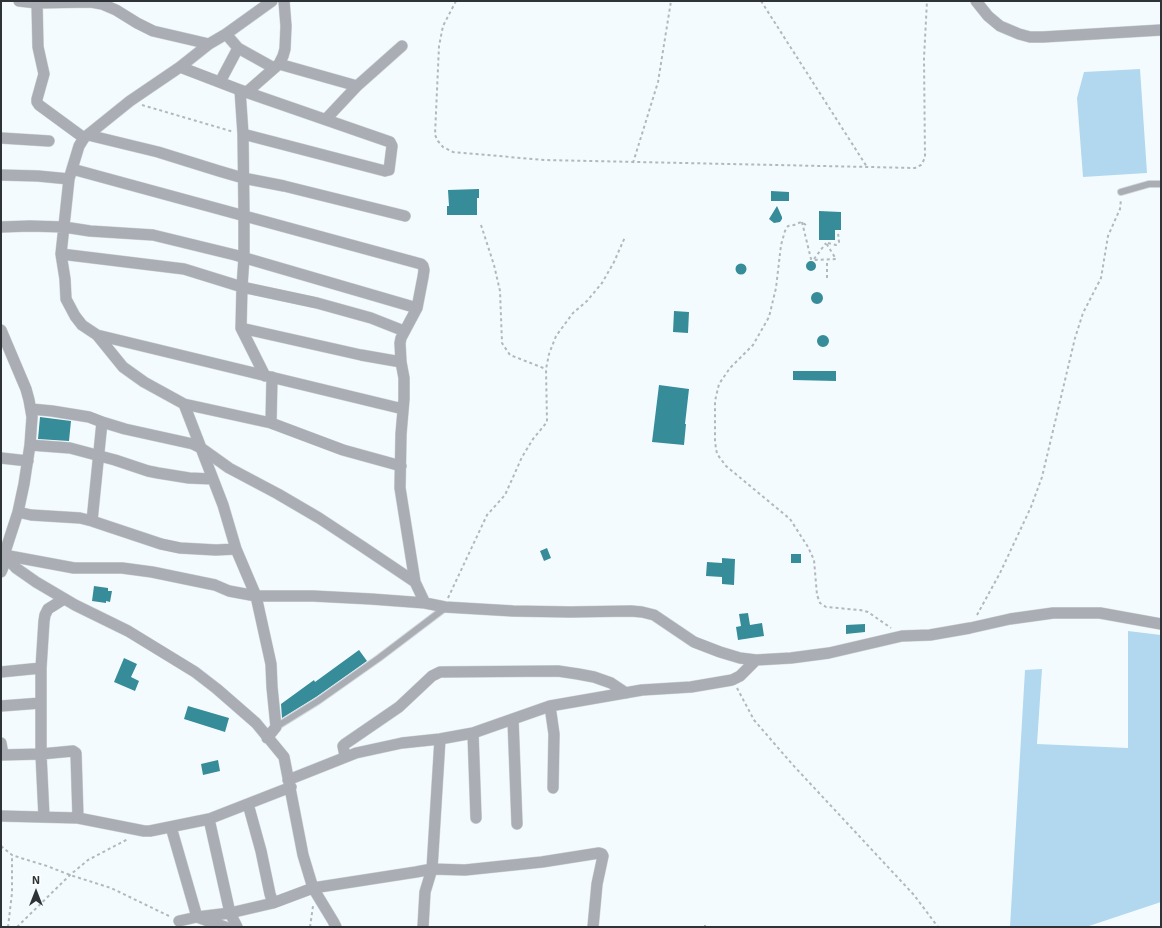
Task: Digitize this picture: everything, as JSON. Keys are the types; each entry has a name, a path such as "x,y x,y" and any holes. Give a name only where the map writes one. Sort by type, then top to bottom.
{"street":[{"path":"19,1 36,3 91,2 116,5 152,30 209,44"},
{"path":"272,1 226,34 209,44 180,68 130,101 86,137 79,146 71,174 64,227 62,254 66,299 75,316 82,325 97,334 403,409"},
{"path":"243,91 276,66 283,56 285,50 286,26 284,1"},
{"path":"976,1 988,16 1000,26 1030,37 1161,30"},
{"path":"36,3 38,47 44,74 37,102 39,105 86,137 158,152 243,178 284,186 404,216"},
{"path":"226,34 238,48 276,66 357,86"},
{"path":"326,119 357,86 402,46"},
{"path":"220,82 238,48"},
{"path":"180,68 326,119 392,144 389,170 385,171 243,134"},
{"path":"243,91 244,258 241,328 269,376 270,423"},
{"path":"1,138 49,141"},
{"path":"1,175 38,176 71,174 244,215 421,264 423,266 424,270 417,308 404,331 400,343 404,378 400,488 415,582 425,603"},
{"path":"1,227 64,227 90,231 153,235 244,258 417,308"},
{"path":"62,254 184,269 242,287 317,303 371,318 404,331"},
{"path":"241,328 401,362"},
{"path":"1,330 6,351 26,389 32,418 28,461 18,512 4,556 1,572"},
{"path":"97,334 123,367 144,382 184,404 270,423 343,450 400,466"},
{"path":"184,404 213,479 236,549 256,596 270,664 276,726 267,738"},
{"path":"31,409 89,417 153,436 193,444 229,468 319,518 415,582"},
{"path":"92,521 102,422"},
{"path":"30,445 70,448 158,473 189,478 213,479"},
{"path":"1,458 28,461"},
{"path":"18,512 31,515 80,518 162,544 180,548 216,550 236,549"},
{"path":"4,556 74,568 122,568 152,572 215,585 229,591 256,596 356,598 425,603 445,607 537,612 631,610 654,614 694,642 740,658 756,660 829,654 902,636 930,635 1010,619 1054,613 1100,613 1161,624"},
{"path":"4,556 16,568 36,582 64,599 128,631 195,672 217,689 256,724 284,757 303,855 313,890 336,927"},
{"path":"44,817 41,754 41,668 45,615 48,609 64,599"},
{"path":"1,816 78,818 144,831 171,827 209,819 248,804 356,752 402,743 440,739 473,733 550,706 642,690 691,687 732,680 740,676 756,660"},
{"path":"1,672 41,668"},
{"path":"345,756 345,744 399,707 432,676 440,672 558,671 594,677 611,683 626,693"},
{"path":"1,706 41,702"},
{"path":"550,706 554,734 553,788"},
{"path":"513,720 517,824"},
{"path":"473,733 476,818"},
{"path":"422,927 425,892 432,869 440,739"},
{"path":"1,743 2,755 73,751 76,753 78,818"},
{"path":"248,804 273,903"},
{"path":"209,819 230,912 236,927"},
{"path":"171,827 197,917"},
{"path":"179,921 273,903 313,890 432,869 465,870 542,862 600,853 603,856 597,884 593,927"},
{"path":"197,917 226,927"}],"lane":[{"path":"1121,192 1149,184 1161,184"},
{"path":"276,726 318,702 379,658 445,607"}],"path":[{"path":"456,1 443,26 439,46 435,135 443,147 453,152 544,160 915,168 921,166 925,158 924,58 927,1"},
{"path":"633,163 658,82 671,1"},
{"path":"761,1 867,167"},
{"path":"130,101 243,134"},
{"path":"970,628 1000,573 1031,507 1042,477 1075,338 1083,313 1101,278 1108,236 1120,209 1121,192"},
{"path":"801,222 806,225"},
{"path":"801,222 810,258 814,260 835,260 836,258 826,242"},
{"path":"801,222 788,226 785,231 781,245 776,288 768,317 753,345 730,368 719,384 715,401 715,442 717,454 726,466 790,519 808,547 814,560 817,595 820,603 826,607 868,612 902,636"},
{"path":"481,225 494,265 500,291 502,343 510,355 546,369"},
{"path":"826,242 836,245 838,244 838,233"},
{"path":"445,607 447,599 486,515 505,494 522,457 533,439 547,422 546,369 549,354 556,336 573,313 602,283 614,262 625,237"},
{"path":"814,260 826,242"},
{"path":"827,260 827,278"},
{"path":"732,680 754,720 792,764 914,895 938,927"},
{"path":"17,927 70,875 88,860 144,831"},
{"path":"1,846 12,855 111,888 179,921"},
{"path":"8,927 12,893 12,855"},
{"path":"310,927 313,890"},
{"path":"1122,927 1144,927"}],"shaded area":[{"path":"1140,69 1147,173 1083,177 1077,98 1084,72"},
{"path":"1128,631 1161,635 1161,902 1086,927 1010,927 1025,670 1042,669 1037,744 1128,748"}],"building":[{"path":"479,189 479,198 477,198 477,215 447,215 447,206 449,206 448,190"},
{"path":"771,191 789,192 789,201 771,201"},
{"path":"777,206 782,219 780,222 774,223 769,219"},
{"path":"819,211 841,212 841,230 835,230 835,240 819,240"},
{"path":"809,261 813,261 815,262 815,270 809,271 806,268 806,264"},
{"path":"739,264 743,264 745,265 745,273 739,274 736,271 736,267"},
{"path":"819,292 822,293 822,303 815,304 812,303 811,296 812,293"},
{"path":"674,311 689,312 688,333 673,332"},
{"path":"825,335 828,336 828,346 821,347 818,346 817,339 818,336"},
{"path":"793,371 836,371 836,381 793,380"},
{"path":"659,385 689,389 684,445 652,442"},
{"path":"40,417 71,421 69,441 38,439"},
{"path":"547,548 551,558 544,561 540,551"},
{"path":"791,554 801,554 801,563 791,563"},
{"path":"722,558 735,559 734,585 722,584 722,577 706,576 707,562 722,563"},
{"path":"94,586 108,588 108,591 112,591 110,602 106,601 106,603 92,601"},
{"path":"748,613 750,625 762,623 764,636 738,640 736,627 741,626 739,614"},
{"path":"865,624 865,632 846,634 846,625"},
{"path":"359,650 367,661 316,697 282,718 281,704 314,680 315,682"},
{"path":"124,658 137,664 131,677 139,681 135,691 114,682"},
{"path":"188,706 229,718 225,732 184,719"},
{"path":"218,760 220,771 203,775 201,764"}]}
